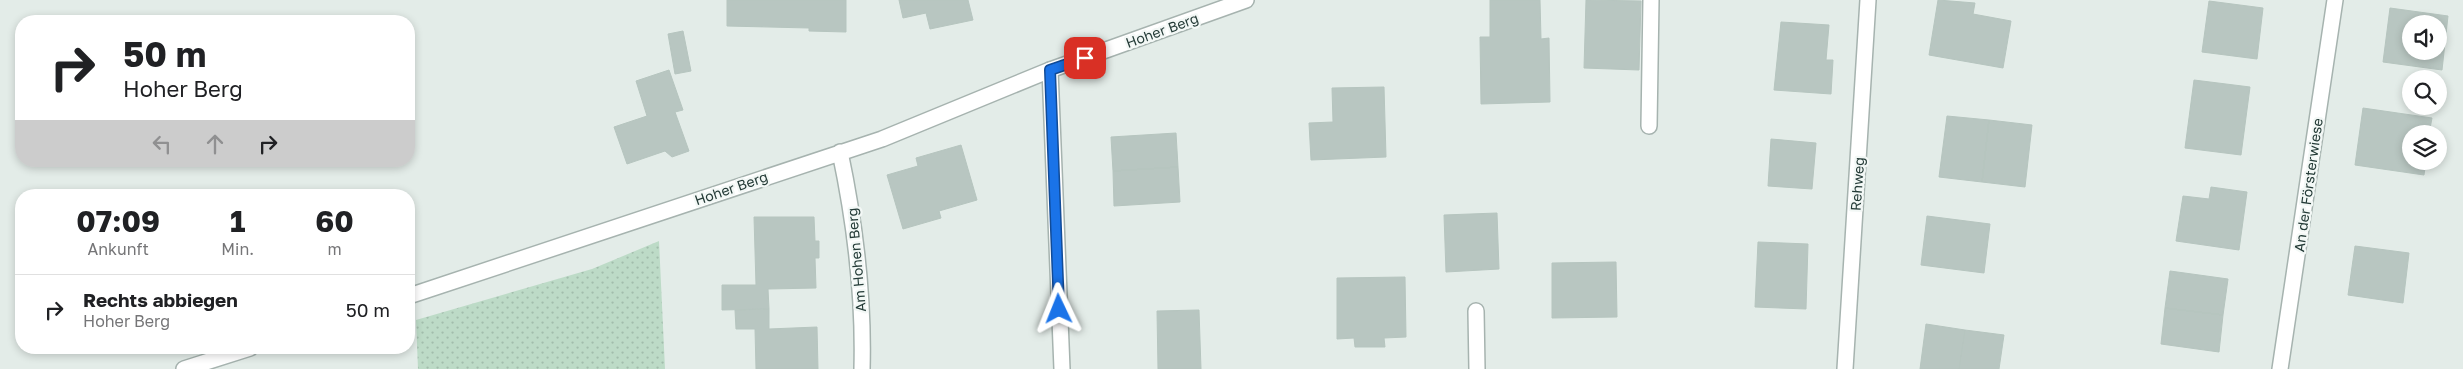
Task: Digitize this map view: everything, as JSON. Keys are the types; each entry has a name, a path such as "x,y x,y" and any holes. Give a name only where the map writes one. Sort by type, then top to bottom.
{"street":[{"name":"Hoher Berg","path":"415,294 882,138 1050,70 1246,0"},
{"path":"1649,126 1651,0"},
{"name":"Rehweg","path":"1845,369 1868,0"},
{"name":"An der Försterwiese","path":"2280,369 2335,0"},
{"path":"1050,70 1062,369"},
{"name":"Am Hohen Berg","path":"840,152 852,210 860,285 862,369"},
{"path":"1476,311 1476,369"},
{"path":"184,369 231,354"}],"green space":[{"path":"659,241 665,369 418,369 416,320 592,269"}],"building":[{"path":"727,0 846,0 846,32 809,31 809,28 727,26"},
{"path":"899,0 968,0 973,20 930,29 926,13 903,18"},
{"path":"1490,0 1540,0 1541,39 1549,38 1550,102 1481,104 1480,37 1490,37"},
{"path":"1586,0 1641,1 1639,70 1584,68"},
{"path":"1938,0 1975,3 1973,14 2011,21 2003,68 1929,55"},
{"path":"2209,1 2263,8 2257,59 2202,52"},
{"path":"2390,8 2441,15 2402,15 2402,60 2443,60 2442,70 2383,62"},
{"path":"1781,22 1829,25 1826,60 1833,60 1831,94 1774,90"},
{"path":"683,31 691,71 675,74 668,34"},
{"path":"669,70 683,110 675,112 689,151 672,157 665,151 627,164 614,127 647,116 636,81"},
{"path":"2194,80 2250,87 2241,155 2185,148"},
{"path":"1384,87 1386,157 1311,160 1309,123 1333,122 1332,88"},
{"path":"2363,108 2432,118 2431,125 2402,125 2402,170 2425,170 2424,175 2355,165"},
{"path":"1947,116 1989,120 1982,182 1939,177"},
{"path":"1989,120 2032,125 2025,187 1982,182"},
{"path":"1176,133 1178,167 1113,171 1111,137"},
{"path":"1771,139 1816,143 1812,189 1768,186"},
{"path":"961,145 977,200 939,211 941,218 903,229 887,175 918,166 916,158"},
{"path":"1178,167 1180,202 1114,206 1113,171"},
{"path":"2211,187 2247,192 2239,250 2176,241 2183,196 2209,199"},
{"path":"1497,213 1499,269 1446,272 1444,215"},
{"path":"1927,216 1990,224 1984,273 1921,265"},
{"path":"754,217 814,217 815,241 819,241 819,258 815,258 816,288 768,289 769,309 722,310 722,285 756,285"},
{"path":"1758,242 1808,244 1806,309 1755,307"},
{"path":"2355,246 2409,253 2403,303 2348,295"},
{"path":"1616,262 1617,317 1552,318 1552,263"},
{"path":"2170,271 2228,279 2223,315 2165,308"},
{"path":"1405,277 1406,337 1384,338 1385,347 1355,347 1354,338 1337,339 1337,278"},
{"path":"2165,308 2223,315 2219,352 2161,344"},
{"path":"769,309 769,329 817,327 818,369 756,369 755,329 736,329 735,310"},
{"path":"1199,310 1201,369 1158,369 1157,311"},
{"path":"1926,324 1965,330 1959,369 1920,369"},
{"path":"1965,330 2004,335 1999,369 1959,369"}],"route":[{"path":"1059,309 1050,70 1085,58"}]}
